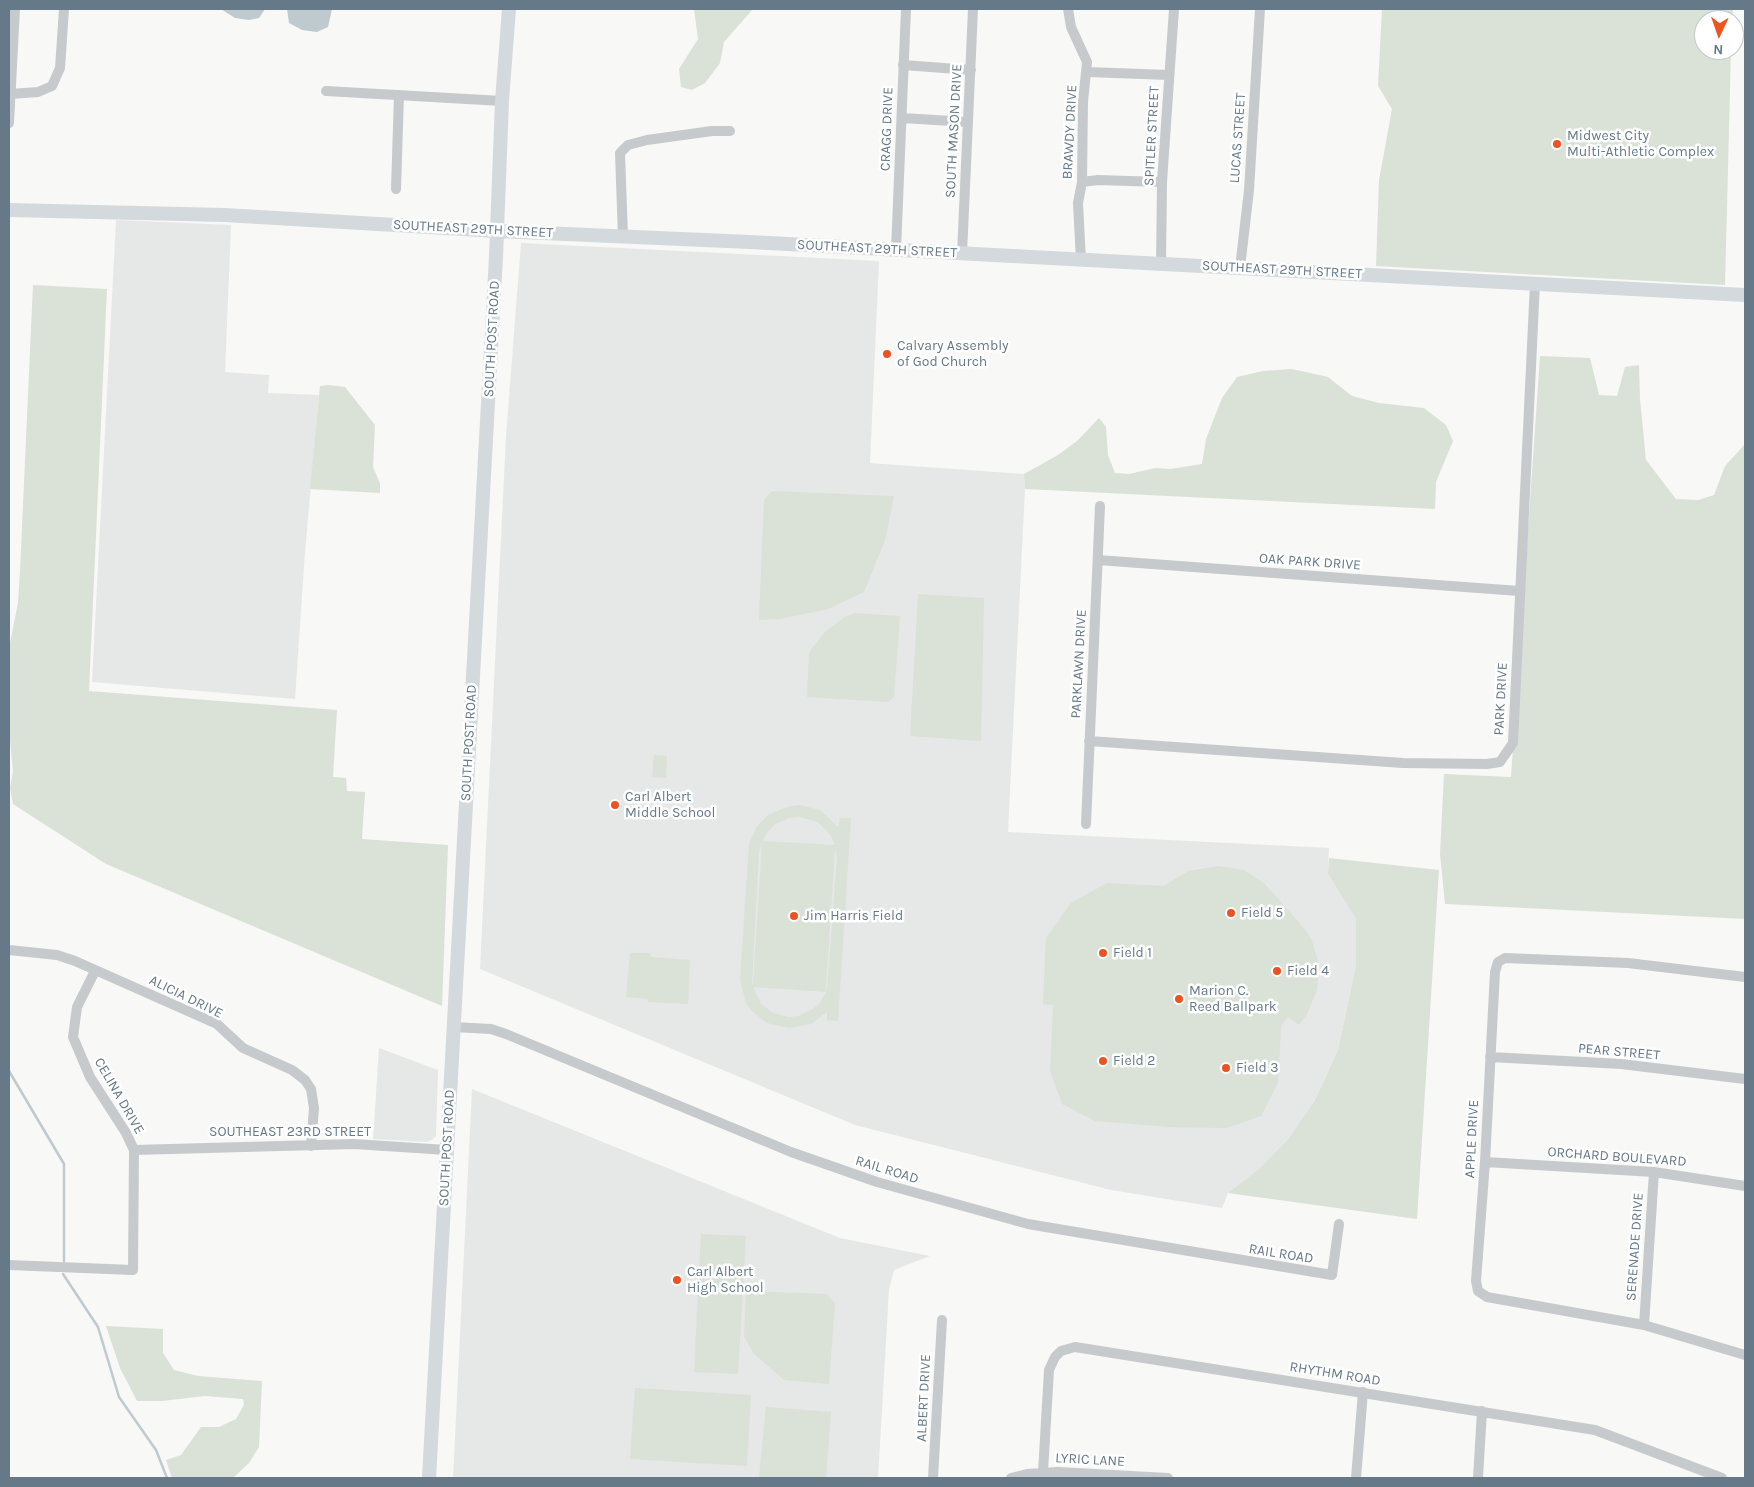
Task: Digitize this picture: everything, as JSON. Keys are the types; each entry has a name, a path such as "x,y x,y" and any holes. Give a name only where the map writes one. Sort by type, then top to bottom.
{"main road":[{"name":"SOUTH POST ROAD","path":"429,1478 497,231 502,101 509,9"},
{"name":"SOUTHEAST 29TH STREET","path":"9,210 225,215 497,231 1745,294"}],"street":[{"path":"9,123 15,9"},
{"path":"10,94 38,92 52,86 60,68 64,9"},
{"name":"CRAGG DRIVE","path":"896,250 906,9"},
{"name":"SOUTH MASON DRIVE","path":"962,254 974,9"},
{"name":"BRAWDY DRIVE","path":"1068,9 1072,27 1084,52 1087,72 1083,102 1082,182 1078,203 1081,261"},
{"name":"SPITLER STREET","path":"1161,265 1162,182 1174,9"},
{"name":"LUCAS STREET","path":"1240,268 1249,190 1260,9"},
{"path":"903,65 971,70"},
{"path":"1087,72 1169,75"},
{"path":"326,91 502,101"},
{"path":"396,189 399,95"},
{"path":"902,118 968,122"},
{"path":"623,237 620,152 628,145 648,140 730,130"},
{"path":"1082,182 1098,180 1162,182"},
{"name":"PARK DRIVE","path":"1089,741 1403,764 1486,764 1500,762 1512,743 1535,283"},
{"name":"PARKLAWN DRIVE","path":"1086,824 1100,506"},
{"name":"OAK PARK DRIVE","path":"1098,560 1520,591"},
{"name":"ALICIA DRIVE","path":"9,950 57,955 95,971 216,1024 243,1048 292,1070 305,1080 311,1089 314,1108 311,1146"},
{"name":"APPLE DRIVE","path":"1745,977 1628,963 1505,958 1498,962 1495,972 1485,1162 1476,1281 1478,1291 1486,1297 1644,1324 1745,1355"},
{"name":"CELINA DRIVE","path":"9,1265 133,1270 134,1150 126,1133 90,1077 73,1037 77,1007 95,971"},
{"name":"RAIL ROAD","path":"453,1026 491,1029 506,1034 791,1152 877,1182 1028,1224 1332,1275 1339,1224"},
{"name":"PEAR STREET","path":"1490,1057 1621,1064 1745,1079"},
{"name":"SOUTHEAST 23RD STREET","path":"134,1150 212,1146 354,1144 447,1150"},
{"name":"ORCHARD BOULEVARD","path":"1485,1162 1654,1172 1745,1186"},
{"name":"SERENADE DRIVE","path":"1644,1324 1654,1172"},
{"name":"ALBERT DRIVE","path":"933,1478 942,1320"},
{"name":"RHYTHM ROAD","path":"1043,1472 1049,1370 1055,1357 1070,1347 1596,1430 1722,1478"},
{"path":"1356,1478 1363,1392"},
{"path":"1478,1478 1482,1411"},
{"name":"LYRIC LANE","path":"1011,1478 1043,1472 1168,1478"}],"shaded area":[{"path":"221,9 265,9 259,18 249,20 235,18"},
{"path":"287,9 332,9 328,27 317,32 302,30 289,23"},
{"path":"694,9 753,9 724,42 720,63 705,83 692,90 681,87 679,69 698,39"},
{"name":"Midwest City Multi-Athletic Complex","path":"1382,9 1733,9 1694,10 1694,60 1731,60 1725,285 1376,266 1379,180 1392,109 1378,86"},
{"path":"116,220 231,225 225,372 269,375 268,393 319,395 305,552 295,699 92,682"},
{"path":"521,243 879,261 870,463 1024,474 1025,489 1008,832 1329,848 1328,874 1356,919 1356,965 1338,1050 1315,1100 1288,1139 1261,1167 1228,1193 1222,1208 1111,1190 855,1125 480,969 506,436"},
{"path":"33,285 107,289 89,691 337,710 333,777 346,778 347,791 365,792 362,839 448,845 442,1006 106,864 13,804 10,788 13,771 9,730 9,648 18,603"},
{"path":"1540,356 1590,358 1599,395 1617,396 1625,367 1639,365 1640,399 1646,460 1676,499 1698,500 1714,495 1725,466 1745,444 1745,919 1445,904 1440,854 1444,774 1511,777"},
{"path":"1292,369 1328,377 1352,396 1379,403 1424,408 1446,425 1453,441 1436,482 1435,509 1025,489 1024,474 1058,455 1077,441 1099,418 1106,427 1108,455 1115,473 1129,474 1155,468 1170,469 1202,464 1206,439 1222,398 1237,377 1263,371"},
{"path":"320,386 345,387 375,425 373,467 380,483 380,493 310,489"},
{"path":"772,491 894,496 885,540 864,592 828,609 780,619 759,620 764,500"},
{"path":"918,594 984,598 981,741 910,736"},
{"path":"855,613 900,616 894,697 888,702 807,697 809,654 812,648 826,631 845,617"},
{"path":"654,755 667,756 666,778 652,777"},
{"name":"Jim Harris Field","path":"799,805 820,810 838,827 840,818 851,818 838,1021 827,1020 827,1012 811,1024 789,1028 767,1023 753,1012 746,1003 740,980 749,844 756,828 768,815 787,807","holes":["799,817 815,821 831,836 835,845 763,841 766,834 775,824 789,818","762,843 752,984 759,852","835,849 837,857 826,989","753,987 826,992 820,1003 813,1009 798,1016 789,1017 773,1013 761,1004"]},
{"path":"1329,858 1439,870 1417,1219 1228,1193 1261,1167 1288,1139 1315,1100 1338,1050 1356,965 1356,919 1328,874"},
{"name":"Marion C. Reed Ballpark","path":"1218,866 1244,870 1265,884 1308,933 1319,965 1317,990 1307,1014 1299,1025 1288,1017 1281,1026 1278,1083 1261,1116 1226,1128 1170,1127 1095,1121 1062,1104 1050,1071 1053,1005 1043,1004 1046,938 1071,903 1107,883 1164,886 1188,871"},
{"path":"630,953 650,953 651,957 690,960 688,1004 648,1002 648,999 626,997"},
{"path":"379,1048 438,1070 436,1136 432,1140 426,1142 373,1139"},
{"name":"Carl Albert High School","path":"472,1089 840,1238 930,1256 894,1270 889,1290 878,1478 453,1478"},
{"path":"701,1234 746,1236 738,1374 694,1372"},
{"path":"746,1291 827,1294 835,1304 829,1384 784,1380 753,1353 744,1336"},
{"path":"106,1326 163,1329 163,1353 174,1370 198,1376 262,1381 259,1447 249,1463 233,1478 172,1478 166,1460 181,1455 201,1427 219,1427 236,1419 244,1405 243,1399 205,1396 162,1401 137,1401 120,1368"},
{"path":"635,1388 751,1395 747,1466 630,1459"},
{"path":"766,1407 831,1412 826,1478 759,1478"}],"waterway":[{"path":"9,1071 64,1164 64,1261"},
{"path":"63,1274 98,1327 119,1397 156,1450 167,1478"}],"place":[{"name":"Midwest City Multi-Athletic Complex","path":"1557,144"},
{"name":"Calvary Assembly of God Church","path":"887,354"},
{"name":"Carl Albert Middle School","path":"615,805"},
{"name":"Field 5","path":"1231,913"},
{"name":"Jim Harris Field","path":"794,916"},
{"name":"Field 1","path":"1103,953"},
{"name":"Field 4","path":"1277,971"},
{"name":"Marion C. Reed Ballpark","path":"1179,999"},
{"name":"Field 2","path":"1103,1061"},
{"name":"Field 3","path":"1226,1068"},
{"name":"Carl Albert High School","path":"677,1280"}]}
